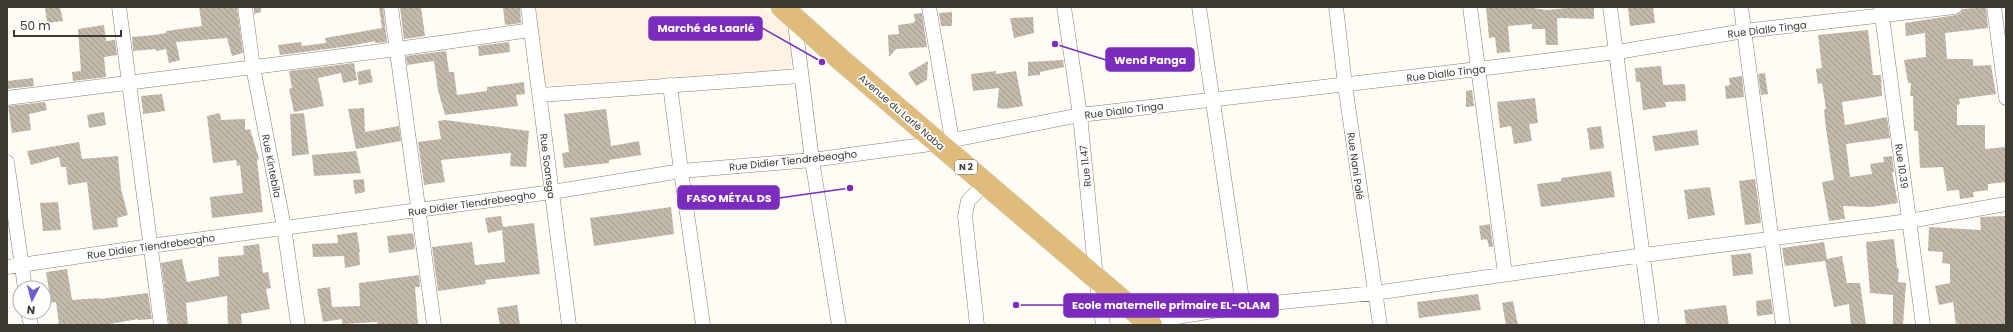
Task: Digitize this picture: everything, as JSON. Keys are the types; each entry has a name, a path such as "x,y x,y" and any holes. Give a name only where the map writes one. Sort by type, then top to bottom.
{"main road":[{"name":"Avenue du Larlé Naba","path":"790,10 840,59 945,141 985,184 1149,323"}],"street":[{"path":"120,7 161,325"},
{"name":"Rue Kintebila","path":"245,7 253,68 284,227 298,325"},
{"path":"391,7 434,325"},
{"name":"Rue Soansga","path":"528,7 569,325"},
{"path":"929,7 945,141"},
{"name":"Rue 11.47","path":"1064,7 1080,115 1096,278 1103,325"},
{"path":"1199,7 1243,306"},
{"name":"Rue Nani Palé","path":"1336,7 1345,85 1374,293 1380,325"},
{"path":"1470,7 1505,274"},
{"path":"1610,7 1644,255 1652,325"},
{"path":"1741,7 1783,325"},
{"name":"Rue Diallo Tinga","path":"945,141 1080,115 1616,52 1744,31 1881,12 1955,7"},
{"path":"1994,7 2006,98"},
{"path":"790,10 801,76 812,160 839,325"},
{"name":"Rue 10.39","path":"1881,12 1923,325"},
{"path":"7,98 253,68 531,30"},
{"path":"540,96 801,76"},
{"path":"670,85 703,325"},
{"name":"Rue Didier Tiendrebeogho","path":"7,268 284,227 552,192 681,171 812,160 945,141"},
{"path":"7,162 24,280"},
{"path":"977,325 965,216 968,201 985,184"},
{"path":"1149,323 1243,306 1374,293 1644,255 1909,221 2006,204"}],"shaded area":[{"path":"533,7 763,7 791,31 791,73 545,85"}],"building":[{"path":"45,7 60,7 63,21 47,23"},
{"path":"199,7 237,7 243,53 232,56 227,38 176,42 180,60 169,63 166,49 156,51 156,49 133,51 132,37 154,35 166,33 166,31 202,26"},
{"path":"254,7 261,7 261,12 254,14"},
{"path":"379,7 383,7 387,42 375,43 375,41 350,46 280,55 278,45 301,42 302,46 326,43 325,38 382,28"},
{"path":"400,7 421,7 425,36 404,39"},
{"path":"503,7 520,7 521,23 505,25"},
{"path":"1486,7 1525,7 1547,10 1576,7 1594,8 1594,19 1557,18 1558,45 1546,45 1545,29 1532,29 1532,24 1508,26 1510,52 1497,53 1495,37 1489,38"},
{"path":"1628,7 1653,7 1655,23 1630,26"},
{"path":"1986,7 1988,28 1945,33 1947,59 1973,59 1973,66 1991,65 1996,94 1959,99 1960,104 1957,105 1957,125 1985,125 1985,149 2006,147 2006,182 1988,184 1988,190 1973,192 1974,197 1960,199 1959,190 1947,191 1943,167 1920,168 1918,131 1914,131 1913,96 1910,96 1911,83 1908,83 1904,60 1926,57 1925,33 1906,36 1905,23 1956,15 1960,14 1963,9"},
{"path":"952,12 952,26 941,26 939,13"},
{"path":"922,13 927,47 896,49 889,57 888,35 899,34 898,25 913,23 915,21 914,14"},
{"path":"1033,17 1034,33 1014,38 1010,18"},
{"path":"104,25 106,41 115,40 117,55 104,57 106,77 73,81 72,72 81,71 78,29"},
{"path":"1868,30 1873,75 1881,75 1882,96 1842,102 1845,125 1887,117 1890,138 1846,144 1850,177 1872,174 1870,164 1884,162 1883,157 1892,156 1894,172 1892,172 1898,203 1871,207 1843,206 1845,219 1829,221 1822,182 1834,180 1826,129 1824,110 1826,109 1822,83 1818,84 1816,69 1822,68 1818,35"},
{"path":"509,42 510,52 479,56 478,46"},
{"path":"446,51 449,72 454,72 457,95 487,91 487,87 524,82 525,94 516,95 518,106 445,115 438,90 434,61 407,65 406,56"},
{"path":"1063,60 1064,67 1040,72 1040,75 1028,76 1028,62"},
{"path":"928,61 927,80 916,86 908,73"},
{"path":"354,63 357,80 343,83 341,73 318,78 324,106 294,112 289,89 292,88 289,71"},
{"path":"1661,66 1663,85 1685,84 1686,101 1665,102 1666,107 1643,110 1640,82 1636,82 1635,68"},
{"path":"370,69 373,82 359,85 357,72"},
{"path":"996,71 996,74 1016,71 1023,106 1005,109 997,108 999,88 973,91 971,74"},
{"path":"1765,73 1768,94 1761,95 1758,74"},
{"path":"1742,76 1744,97 1726,99 1725,86 1730,85 1729,78"},
{"path":"33,78 34,86 7,89 7,81"},
{"path":"1472,90 1474,106 1466,107 1466,91"},
{"path":"162,94 165,111 143,114 141,96"},
{"path":"1535,98 1538,123 1529,124 1532,141 1514,144 1511,126 1500,128 1497,102"},
{"path":"45,102 47,110 29,114 31,130 12,133 8,106"},
{"path":"364,108 365,132 399,126 401,141 356,149 348,109"},
{"path":"606,109 611,146 639,141 641,155 609,160 609,163 564,168 562,153 569,152 564,114"},
{"path":"104,112 106,125 89,128 87,115"},
{"path":"220,113 221,120 245,119 245,130 250,129 259,159 257,160 263,212 212,218 210,197 243,193 240,165 237,166 236,160 213,163 207,116"},
{"path":"304,113 309,154 292,156 290,114"},
{"path":"445,120 529,131 526,167 510,166 511,153 441,160 445,182 424,185 418,142 441,139 438,121"},
{"path":"1601,126 1604,148 1590,150 1587,128"},
{"path":"1697,130 1699,145 1655,151 1652,136"},
{"path":"79,142 82,159 118,156 121,189 128,215 117,218 118,227 93,230 87,182 68,185 66,167 61,167 59,157 31,165 27,151"},
{"path":"356,151 361,173 314,176 312,155"},
{"path":"1611,171 1615,197 1541,207 1537,184 1561,181 1561,178"},
{"path":"364,179 365,192 355,194 353,180"},
{"path":"1755,179 1761,223 1745,225 1739,181"},
{"path":"1710,187 1715,215 1688,219 1684,190"},
{"path":"58,202 61,230 43,231 40,203"},
{"path":"671,207 674,234 594,246 590,218"},
{"path":"501,216 503,227 534,223 540,274 485,280 486,284 438,291 432,247 472,242 475,265 505,262 502,230 488,233 485,218"},
{"path":"2006,216 2006,325 1956,325 1953,302 1939,305 1935,286 1950,283 1950,264 1942,263 1943,252 1928,251 1929,227 1981,230 1980,217"},
{"path":"1490,224 1493,247 1489,247 1487,239 1481,240 1479,226"},
{"path":"357,232 360,265 345,268 344,256 313,257 312,244 338,243 337,235"},
{"path":"413,233 415,249 389,253 387,236"},
{"path":"1894,239 1897,268 1899,269 1898,282 1906,283 1903,325 1893,325 1893,295 1870,293 1866,242"},
{"path":"1824,242 1827,259 1842,256 1847,283 1860,283 1866,325 1851,325 1849,304 1834,307 1825,261 1785,266 1782,248"},
{"path":"259,244 263,273 268,272 271,288 266,289 270,309 241,314 242,325 228,325 227,296 186,303 188,325 169,325 161,263 182,259 187,282 219,276 218,257 244,255 243,246"},
{"path":"1751,253 1753,274 1733,276 1731,255"},
{"path":"67,269 72,300 100,299 148,293 152,319 138,319 104,325 59,325 56,302 52,303 52,280 47,280 46,272"},
{"path":"419,275 420,287 415,287 418,325 378,325 377,322 342,324 342,319 323,322 317,289 330,287 332,307 360,306 359,283"},
{"path":"1478,294 1481,310 1419,318 1417,302"},
{"path":"1771,299 1773,314 1757,316 1756,301"},
{"path":"1513,301 1518,325 1506,325 1502,303"},
{"path":"517,305 520,325 500,325 497,308"},
{"path":"1726,305 1729,325 1686,325 1684,310"}],"place":[{"name":"Wend Panga","path":"1055,44"},
{"name":"Marché de Laarlé","path":"822,62"},
{"name":"FASO MÉTAL DS","path":"850,188"},
{"name":"Ecole maternelle primaire EL-OLAM","path":"1016,305"}]}
